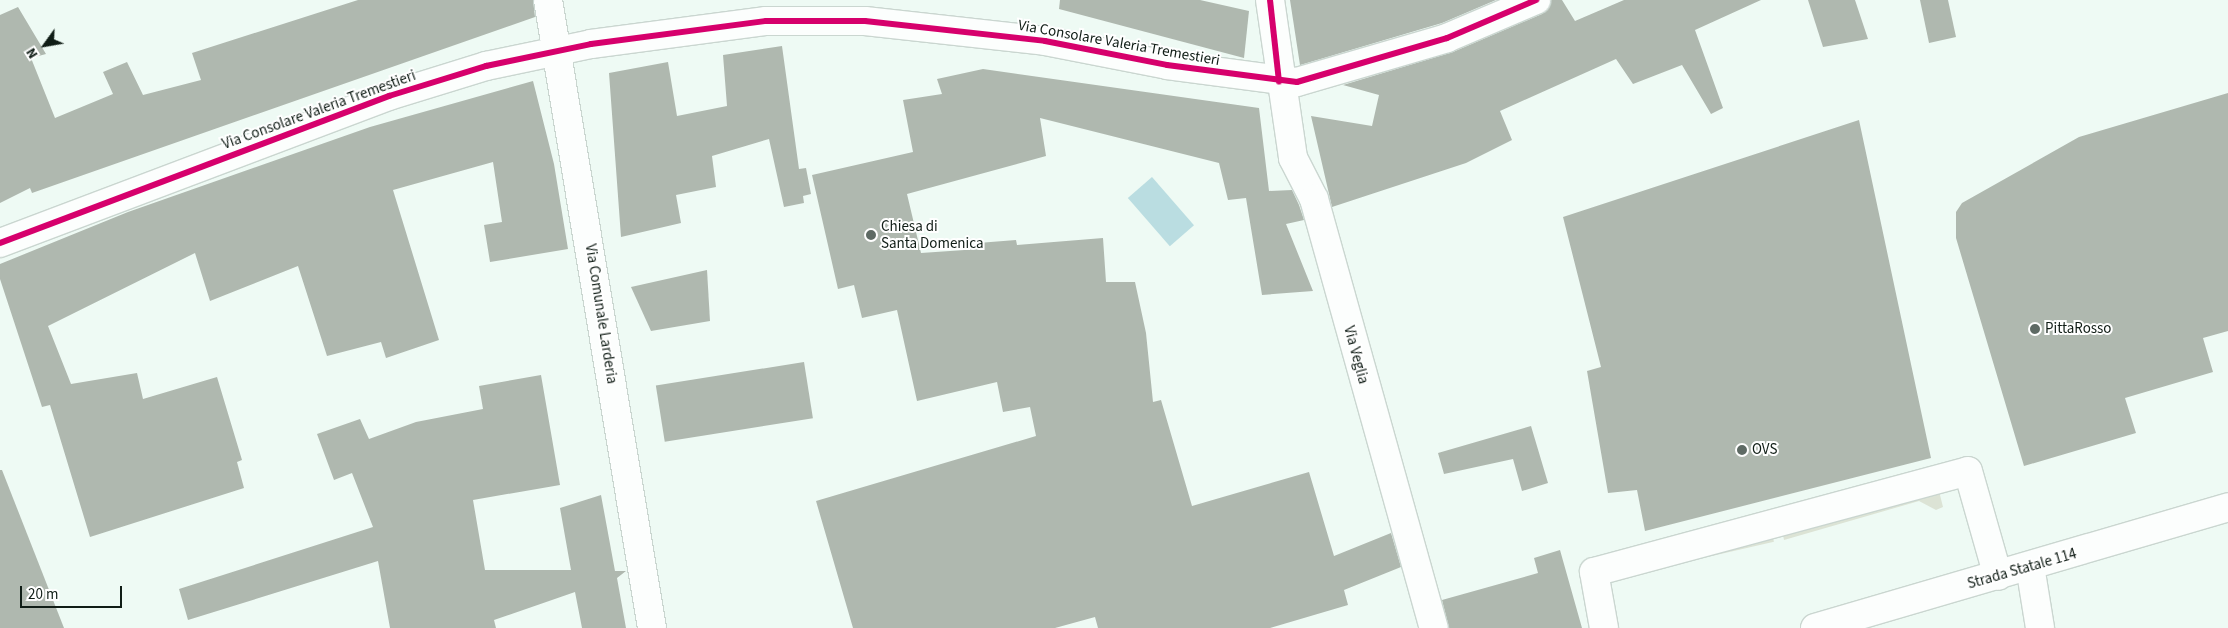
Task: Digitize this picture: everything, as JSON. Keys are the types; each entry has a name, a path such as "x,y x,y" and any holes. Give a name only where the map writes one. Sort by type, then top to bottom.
{"street":[{"name":"Via Comunale Larderia","path":"548,0 558,50 652,628"},
{"name":"Via Veglia","path":"1270,0 1279,82 1293,158 1314,199 1434,628"},
{"name":"Via Consolare Valeria Tremestieri","path":"0,243 352,108 486,66 558,50 766,20 865,21 1045,41 1279,82 1311,79 1447,38 1536,0"},
{"path":"1604,628 1594,572 1968,471 1998,576"},
{"name":"Strada Statale 114","path":"1815,628 2228,508"},
{"path":"2030,566 2040,628"}],"shaded area":[{"path":"1937,483 1943,507 1936,510 1919,501 1784,540 1781,525"},
{"path":"1771,529 1774,542 1616,578 1613,565"}],"water":[{"path":"1152,177 1194,225 1170,246 1128,198"}],"building":[{"path":"358,0 533,0 535,17 32,193 30,188 0,203 0,15 18,7 46,54 31,58 55,118 113,94 103,72 127,62 143,95 201,80 192,53"},
{"path":"1060,0 1200,0 1249,11 1244,58 1059,9"},
{"path":"1290,0 1496,0 1442,23 1300,65"},
{"path":"1551,0 1562,0 1575,21 1624,0 1761,0 1695,30 1723,108 1711,114 1682,65 1633,84 1616,59 1500,111 1512,140 1466,163 1332,207 1311,116 1372,126 1379,95 1343,85 1453,52 1542,14"},
{"path":"1808,0 1855,0 1868,39 1823,47"},
{"path":"1920,0 1948,0 1956,37 1929,43"},
{"path":"782,46 799,169 806,168 811,194 803,196 804,203 784,207 769,139 712,156 716,187 676,195 681,223 621,237 609,73 668,62 677,116 727,106 723,55"},
{"path":"983,69 1259,108 1269,191 1292,190 1299,205 1304,220 1286,224 1313,291 1262,295 1246,198 1228,200 1219,163 1040,118 1046,156 907,194 921,253 979,249 978,243 1016,240 1017,245 1103,238 1106,282 1135,282 1146,333 1153,402 1161,400 1192,506 1309,472 1334,556 1391,533 1401,567 1344,590 1348,605 1270,628 1098,628 1095,617 1055,628 853,628 816,501 1036,436 1030,407 1003,412 997,382 917,401 897,310 862,318 854,285 838,289 812,175 913,152 903,100 942,94 937,79"},
{"path":"533,81 554,164 568,249 490,262 484,225 502,222 493,162 393,190 439,340 386,358 381,342 327,356 298,266 210,301 195,253 48,326 71,384 137,373 143,399 217,377 242,460 237,462 244,488 90,537 50,405 42,407 0,279 0,264 128,212 370,127"},
{"path":"2228,93 2228,331 2203,338 2213,372 2125,398 2136,433 2024,466 1956,238 1956,212 1962,203 2079,137"},
{"path":"1859,120 1931,458 1645,531 1637,490 1608,493 1587,371 1601,367 1563,217"},
{"path":"707,270 710,321 651,331 631,287"},
{"path":"804,362 813,418 665,442 656,385"},
{"path":"541,375 560,485 473,500 485,570 571,570 560,508 601,495 615,571 626,571 617,578 626,628 582,628 575,592 494,620 496,628 390,628 378,561 188,620 179,589 373,527 352,473 334,480 317,434 360,419 369,439 416,422 483,409 479,386"},
{"path":"1531,426 1548,483 1522,491 1513,459 1444,474 1438,453"},
{"path":"0,470 2,470 64,628 0,628"},
{"path":"1560,550 1582,628 1449,628 1442,600 1538,573 1534,558"}],"cycle path":[{"path":"1270,0 1279,82"},
{"path":"0,243 389,96 486,66 591,44 766,21 865,21 1045,41 1167,65 1297,82 1447,38 1536,0"}],"place":[{"name":"Chiesa di Santa Domenica","path":"871,235"},
{"name":"PittaRosso","path":"2035,329"},
{"name":"OVS","path":"1742,450"}]}
